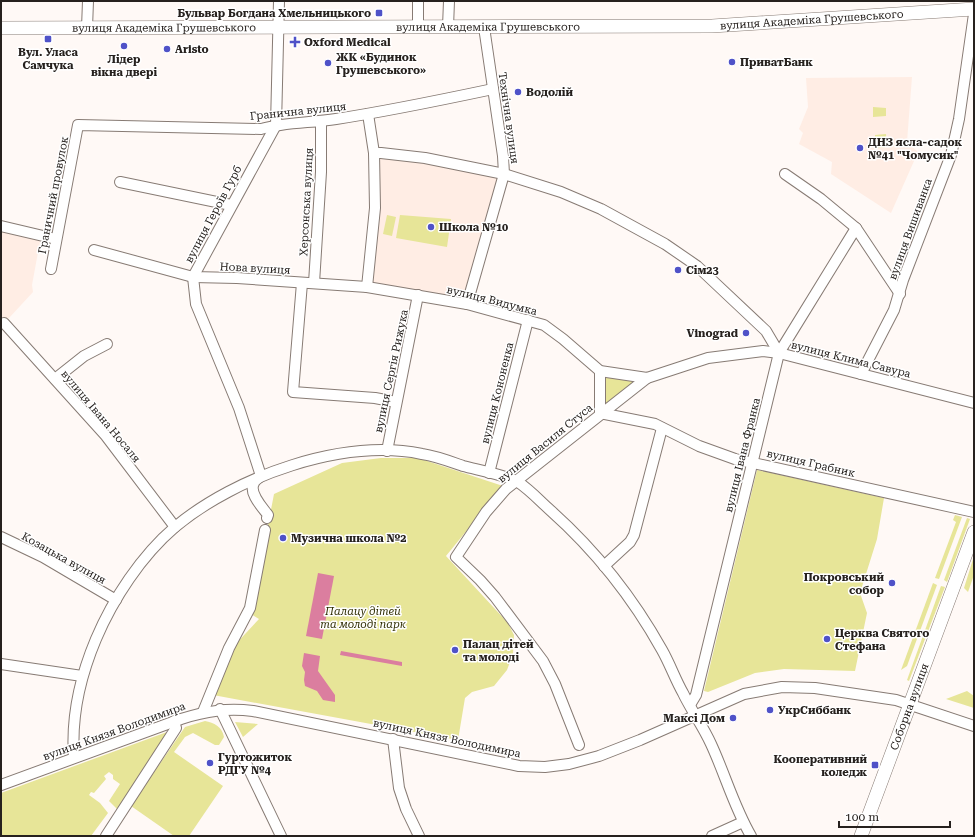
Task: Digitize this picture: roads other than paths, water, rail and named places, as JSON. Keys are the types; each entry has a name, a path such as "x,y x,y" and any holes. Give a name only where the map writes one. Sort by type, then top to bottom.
{"main road":[{"name":"вулиця Академіка Грушевського","path":"1,28 745,25 974,9"},
{"name":"Соборна вулиця","path":"862,836 974,532"}],"street":[{"path":"87,28 88,1"},
{"name":"вулиця Героїв Гурб","path":"261,476 239,408 196,304 193,277 276,124 280,27 279,1"},
{"path":"418,1 418,26"},
{"path":"448,1 448,27"},
{"name":"вулиця Вишиванка","path":"861,374 894,310 903,280 951,155 959,119 974,14"},
{"name":"Технічна вулиця","path":"467,304 504,174 503,156 484,27"},
{"name":"Гранична вулиця","path":"78,125 261,129 276,124 321,121 368,114 493,89"},
{"path":"367,288 375,208 374,153 368,114"},
{"name":"Херсонська вулиця","path":"314,283 321,172 321,121"},
{"name":"Граничний провулок","path":"51,269 78,125"},
{"name":"вулиця Клима Савура","path":"374,153 381,152 425,158 504,174 581,200 601,209 672,248 697,266 746,310 766,331 779,352 974,403"},
{"path":"785,174 821,199 856,228 900,294"},
{"path":"120,182 231,205"},
{"path":"1,226 56,239"},
{"name":"вулиця Івана Франка","path":"690,705 696,695 779,352 856,228"},
{"name":"Нова вулиця","path":"94,250 193,277 302,282 367,288 418,295"},
{"path":"302,282 293,392 375,398 396,402"},
{"name":"вулиця Видумка","path":"418,295 467,304 544,325 564,339 600,371"},
{"name":"вулиця Сергія Рижука","path":"386,451 418,295"},
{"name":"вулиця Кононенка","path":"488,473 528,320"},
{"name":"вулиця Івана Носаля","path":"4,323 106,436 175,527"},
{"path":"54,379 84,356 107,344"},
{"path":"600,413 600,371 647,378 708,358 763,351 779,352"},
{"name":"вулиця Василя Стуса","path":"579,745 555,684 543,661 495,596 456,558 486,512 506,489 517,482 600,413 647,378"},
{"name":"вулиця Грабник","path":"600,413 641,420 714,452 752,463 974,512"},
{"path":"604,566 630,542 634,535 662,428"},
{"path":"74,757 72,736 82,676 102,626 116,600 153,549 175,527 228,492 261,476 308,461 337,455 386,451 422,454 517,482 565,524 604,566 643,618 663,652 684,696 710,743 743,822 751,836"},
{"path":"261,476 254,483 253,489 256,497 268,515 267,518"},
{"path":"203,712 229,648 250,608 265,530"},
{"name":"Козацька вулиця","path":"1,537 43,557 116,600"},
{"path":"1,664 82,676"},
{"name":"вулиця Князя Володимира","path":"1,785 74,757 174,722 203,712 220,709 253,711 519,766 545,767 569,764 599,756 640,740 744,694 782,687 815,688 896,700 974,726"},
{"path":"220,709 281,836"},
{"path":"106,836 176,728 174,722"},
{"path":"393,739 399,788 406,809 419,836"},
{"path":"712,836 743,822"}],"place":[{"name":"Бульвар Богдана Хмельницького","path":"379,13"},
{"name":"Вул. Уласа Самчука","path":"48,39"},
{"name":"Oxford Medical","path":"295,42"},
{"name":"Лідер вікна двері","path":"124,46"},
{"name":"Aristo","path":"167,49"},
{"name":"ПриватБанк","path":"732,62"},
{"name":"ЖК «Будинок Грушевського»","path":"328,63"},
{"name":"Водолій","path":"518,92"},
{"name":"ДНЗ ясла-садок №41 \"Чомусик\"","path":"860,148"},
{"name":"Школа №10","path":"431,227"},
{"name":"Сім23","path":"678,270"},
{"name":"Vinograd","path":"746,333"},
{"name":"Музична школа №2","path":"283,538"},
{"name":"Покровський собор","path":"892,583"},
{"name":"Церква Святого Стефана","path":"827,639"},
{"name":"Палац дітей та молоді","path":"455,650"},
{"name":"УкрСиббанк","path":"770,710"},
{"name":"Максі Дом","path":"733,718"},
{"name":"Гуртожиток РДГУ №4","path":"210,763"},
{"name":"Кооперативний коледж","path":"875,765"}],"park label":[{"name":"Палацу дітей та молоді парк","path":"363,617"}]}
